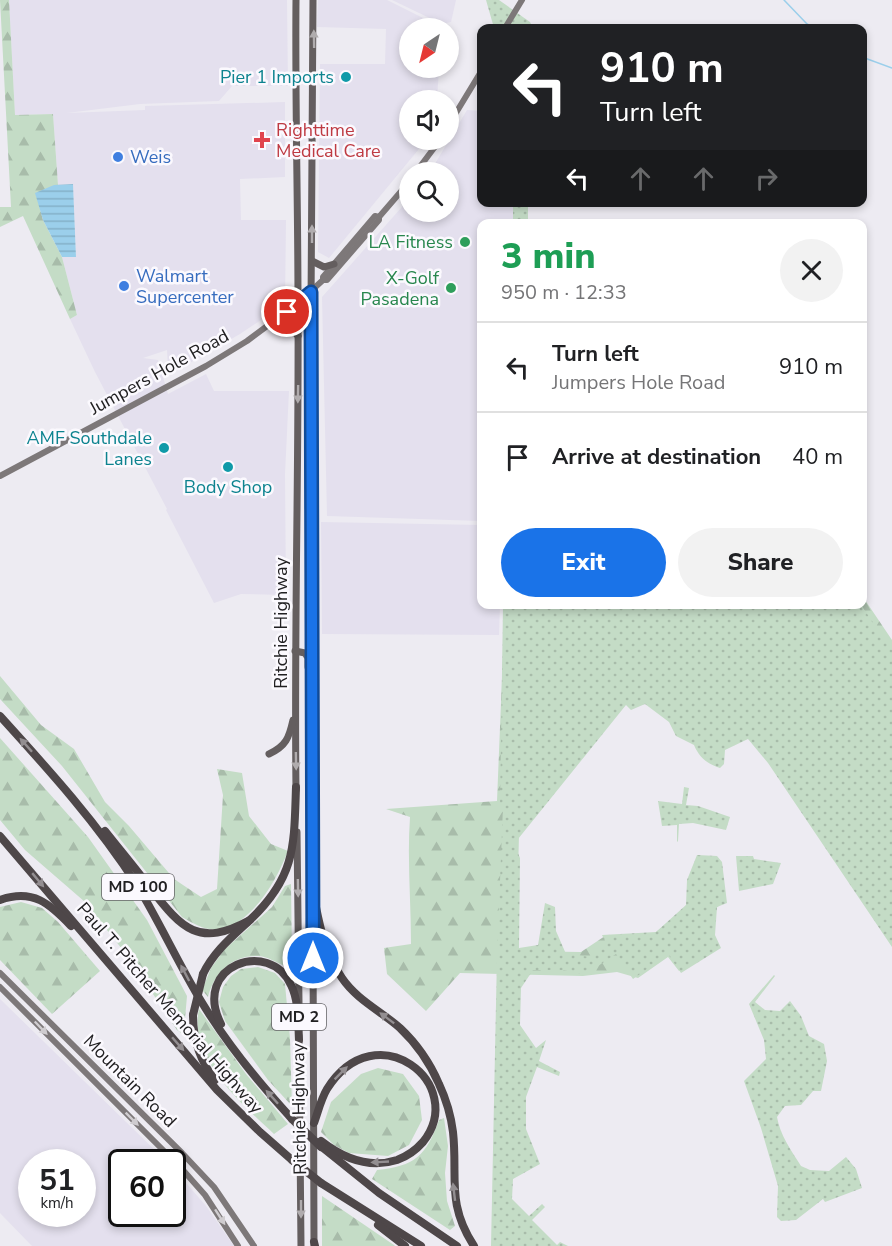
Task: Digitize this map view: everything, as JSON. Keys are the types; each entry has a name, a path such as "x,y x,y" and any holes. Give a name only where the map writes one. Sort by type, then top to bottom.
{"highway":[{"name":"Paul T. Pitcher Memorial Highway","path":"0,716 86,814 121,861 154,914 210,1016 252,1074 292,1119 379,1193 457,1246"},
{"path":"42,763 83,802 168,910 186,927 208,934 218,934 249,920"},
{"path":"292,1160 212,1076 194,1038 193,1015 203,974 219,948 273,895 288,869 294,845 296,788"},
{"name":"Paul T. Pitcher Memorial Highway","path":"0,836 217,1090 260,1132 321,1183 421,1246"},
{"path":"313,892 325,946 342,979 358,996 400,1028 422,1053 437,1078 446,1100 453,1132 455,1199 465,1231 474,1246"},
{"path":"0,900 19,895 49,905 128,986"},
{"path":"252,1074 213,1006 214,991 227,971 240,964 254,961 269,963 283,972 295,993 299,1040"},
{"path":"314,1123 326,1092 341,1072 361,1058 373,1054 398,1057 419,1070 431,1088 435,1111 431,1130 413,1152 403,1158 381,1163 357,1161 321,1144"},
{"path":"343,1198 405,1246"}],"main road":[{"name":"Ritchie Highway","path":"296,0 298,336 295,709 301,1246"},
{"name":"Ritchie Highway","path":"313,0 311,292 314,1245"},
{"path":"507,24 522,0"},
{"path":"459,108 477,78"},
{"name":"Jumpers Hole Road","path":"323,280 327,280 380,220 379,217 399,194"},
{"name":"Jumpers Hole Road","path":"0,476 206,366 274,321 311,292 375,216 379,217"},
{"path":"312,261 324,267 334,264"},
{"path":"274,321 288,325 298,336"},
{"path":"295,651 305,653 308,658 313,729"},
{"path":"269,754 279,750 289,737 295,709"},
{"name":"Mountain Road","path":"0,973 214,1187 254,1246"},
{"name":"Mountain Road","path":"0,987 182,1169 205,1195 238,1246"}],"shaded area":[{"path":"9,0 287,0 288,86 232,86 219,101 140,104 67,113 145,110 145,106 285,102 285,177 240,179 241,220 286,220 285,304 240,334 181,368 168,367 167,350 143,358 158,360 168,394 206,374 214,391 289,391 285,474 286,595 241,594 214,603 70,319 77,315 62,257 76,256 73,184 58,185 53,114 15,115"},
{"path":"318,0 387,0 423,18 399,18 399,78 438,78 438,90 399,90 399,150 418,150 408,162 399,162 399,173 329,258 318,252 320,64 385,64 386,29 317,27"},
{"path":"392,0 456,0 452,18 430,18"},
{"path":"467,110 477,111 477,207 513,207 513,219 477,219 477,521 327,516 322,297 399,210 399,222 459,222 459,162 436,162 443,150 459,150 459,123"},
{"path":"321,522 477,525 477,609 500,609 499,635 322,634"},
{"path":"0,999 154,1149 108,1149 108,1227 186,1227 186,1183 206,1206 234,1246 32,1246 0,1213"}],"green space":[{"path":"0,0 9,0 15,115 53,114 58,185 36,193 43,220 62,257 77,315 70,319 23,216 0,227 0,207 11,207"},
{"path":"486,0 499,0 531,24 493,24"},
{"path":"513,207 528,207 528,219 513,219"},
{"path":"867,603 892,640 892,938 755,735 663,699 625,699 519,835 516,951 581,952 605,936 647,939 684,910 703,864 724,901 712,912 711,948 679,971 668,957 638,978 617,972 583,976 460,973 426,1011 387,974 384,948 411,944 410,817 386,809 497,801 505,609 867,609"},
{"path":"503,609 519,609 519,612 523,609 864,609 892,650 892,947 768,763 748,739 725,750 724,764 720,768 704,760 694,745 676,736 669,722 645,704 631,710 626,705 514,844 520,858 519,948 538,945 545,903 555,907 556,931 566,954 591,957 606,943 602,935 656,932 686,905 687,880 697,855 717,856 722,862 727,903 717,907 715,935 721,948 681,973 668,954 633,979 616,954 589,972 581,974 563,970 533,970 521,988 520,1025 536,1048 546,1040 539,1061 560,1072 559,1076 537,1067 526,1097 526,1129 540,1164 513,1179 512,1199 529,1216 542,1204 545,1207 532,1220 557,1245 560,1242 568,1246 491,1246 497,956 503,806 500,806"},
{"path":"0,676 41,725 74,749 105,802 129,826 174,879 201,897 217,889 223,795 217,769 242,773 249,816 271,844 288,851 278,874 263,898 244,917 222,929 216,930 196,925 182,917 62,766 0,699"},
{"path":"0,738 88,837 147,920 187,996 185,1019 187,1037 177,1030 129,958 85,902 25,850 0,820"},
{"path":"684,787 689,788 686,805 698,806 730,817 726,830 693,823 679,824 677,842 677,825 662,826 658,801 682,804"},
{"path":"736,856 753,856 754,859 781,863 773,884 739,891"},
{"path":"291,884 292,957 285,966 261,956 249,956 232,962 215,980 208,997 202,990 211,968 224,950 272,907 285,886"},
{"path":"21,902 42,908 58,922 100,971 52,1014 0,960 0,907"},
{"path":"258,967 275,973 285,984 290,1038 292,1106 268,1080 225,1021 219,1002 223,987 231,976 241,969"},
{"path":"774,975 755,1002 765,1010 780,1011 790,1001 801,1016 809,1036 824,1044 827,1061 821,1091 813,1091 801,1105 785,1106 777,1117 781,1130 801,1166 810,1170 829,1171 846,1157 856,1169 862,1188 825,1202 823,1199 796,1220 781,1221 777,1217 778,1186 744,1081 766,1059 764,1040 749,1004"},
{"path":"199,1009 246,1074 288,1124 274,1134 233,1094 209,1062 198,1027"},
{"path":"378,1068 403,1074 419,1096 422,1120 409,1145 388,1156 349,1153 334,1145 321,1132 331,1102 361,1074"},
{"path":"444,1118 448,1146 445,1173 447,1201 455,1226 450,1230 372,1179 377,1170 401,1166 417,1157 424,1151 439,1120"},
{"path":"322,1196 394,1245 395,1246 322,1246"}],"water":[{"path":"73,184 76,257 62,257 43,220 35,193 54,185"}],"waterway":[{"path":"784,0 807,24"},
{"path":"867,59 892,68"}],"place":[{"name":"Pier 1 Imports","path":"346,77"},
{"name":"Righttime Medical Care","path":"262,140"},
{"name":"Weis","path":"118,157"},
{"name":"LA Fitness","path":"465,242"},
{"name":"Walmart Supercenter","path":"124,286"},
{"name":"X-Golf Pasadena","path":"451,288"},
{"name":"AMF Southdale Lanes","path":"164,448"},
{"name":"Body Shop","path":"228,467"}],"route":[{"path":"287,312 311,292 313,958"}]}
